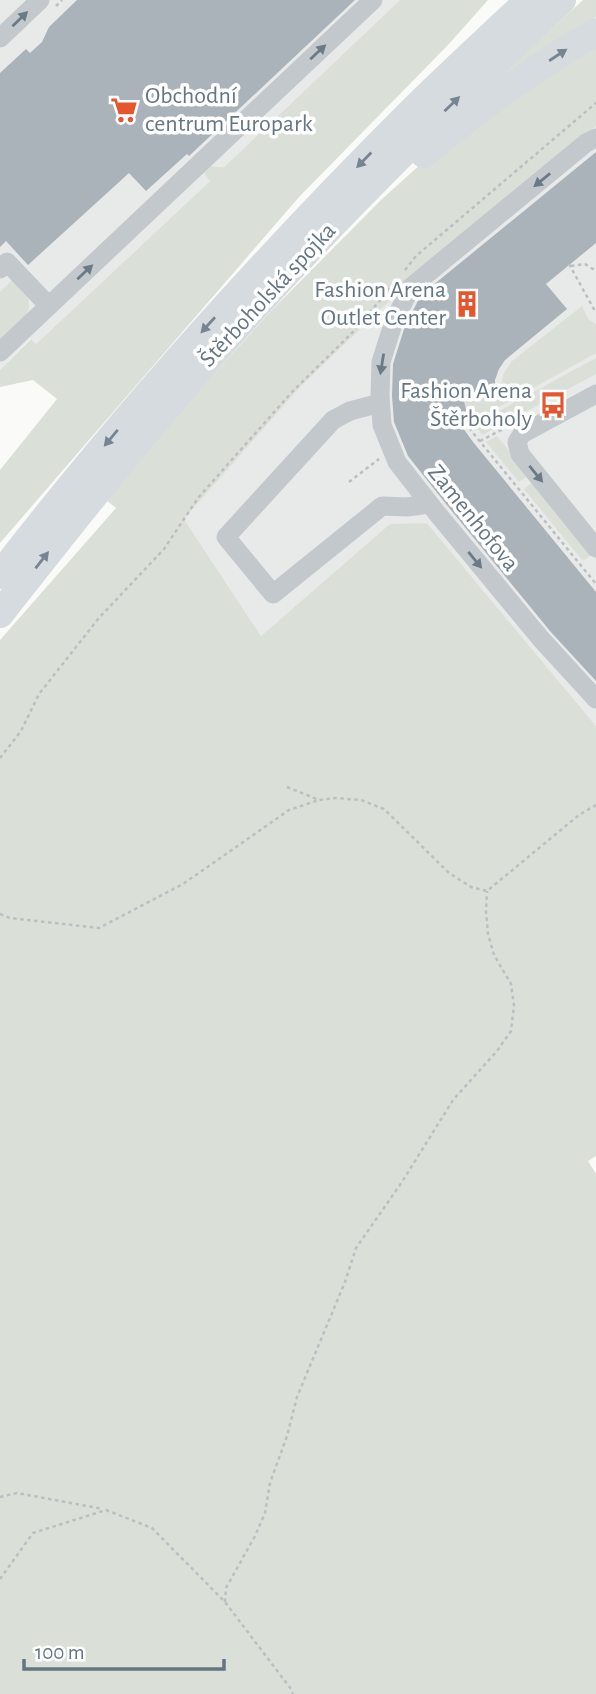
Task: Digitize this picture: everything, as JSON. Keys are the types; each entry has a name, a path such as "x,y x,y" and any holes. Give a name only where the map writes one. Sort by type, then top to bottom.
{"highway":[{"path":"412,111 503,0"},
{"name":"Štěrboholská spojka","path":"0,575 88,465 201,333 292,234 412,111 529,0"},
{"name":"Štěrboholská spojka","path":"0,614 91,498 181,390 284,276 416,140 562,0"},
{"path":"284,276 460,125 522,79 596,32"}],"lane":[{"path":"0,38 40,0"},
{"path":"0,352 373,0"},
{"name":"Zamenhofova","path":"596,138 586,143 411,287 394,321 381,362 380,403 382,425 397,462 541,639 596,699"},
{"path":"0,269 7,262 49,306"},
{"path":"596,394 522,435 517,447 596,548"},
{"path":"380,403 351,411 333,420 226,537 273,594 382,506 407,508 429,504"},
{"path":"517,447 524,437 553,430 596,407"}],"path":[{"path":"0,758 21,731 39,694 98,619 164,549 198,498 291,393 356,328 416,256 596,103"},
{"path":"596,271 585,264 570,265 596,313"},
{"path":"590,301 596,303"},
{"path":"459,420 462,417 596,584"},
{"path":"349,482 375,461 393,451"},
{"path":"287,787 318,800"},
{"path":"0,914 10,918 99,928 183,884 289,810 318,800 336,798 361,800 384,809 449,873 471,887 487,891"},
{"path":"225,1602 226,1588 265,1513 270,1483 287,1436 297,1397 345,1282 356,1248 402,1182 453,1100 497,1051 511,1031 514,1006 511,984 494,955 488,934 487,891 579,815 596,805"},
{"path":"0,1497 17,1493 106,1510 152,1528 225,1602 293,1694"},
{"path":"0,1579 33,1533 106,1510"}],"shaded area":[{"name":"Obchodní centrum Europark","path":"0,0 400,0 224,167 208,166 204,173 211,180 36,344 30,339 0,370"},
{"path":"400,0 488,0 448,45 299,197 0,543 0,470 57,399 33,380 0,387 0,370 31,339 36,344 210,181 204,173 208,166 224,167"},
{"path":"583,0 596,0 596,17 502,78 500,76"},
{"path":"596,40 596,126 422,270 301,386 184,519 261,636 390,524 427,523 596,726 596,1156 588,1161 596,1174 596,1694 0,1694 0,640 116,508 106,500 187,404 271,311 381,200 422,163"},
{"path":"596,126 596,726 427,523 390,525 261,636 184,519 301,386 422,270"},
{"path":"12,280 28,294 29,308 26,316 0,342 0,292"},
{"path":"582,306 588,319 596,324 596,353 472,422 464,397 500,392 503,375 511,362"},
{"path":"596,358 596,374 482,435 475,424"},
{"path":"497,436 529,475 519,482 486,442"},
{"path":"534,481 593,554 583,561 524,489"}],"building":[{"name":"Obchodní centrum Europark","path":"77,0 355,0 189,156 187,154 146,191 129,173 28,265 6,241 0,247 0,73 26,49 30,53 42,42 49,27"},
{"path":"596,152 596,243 546,284 567,309 505,360 495,380 495,390 462,393 467,413 456,418 596,592 596,681 550,631 408,456 394,422 392,396 393,364 405,326 421,295"}],"place":[{"name":"Obchodní centrum Europark","path":"124,110"},
{"name":"Fashion Arena Outlet Center","path":"467,304"},
{"name":"Fashion Arena Štěrboholy","path":"553,405"}]}
